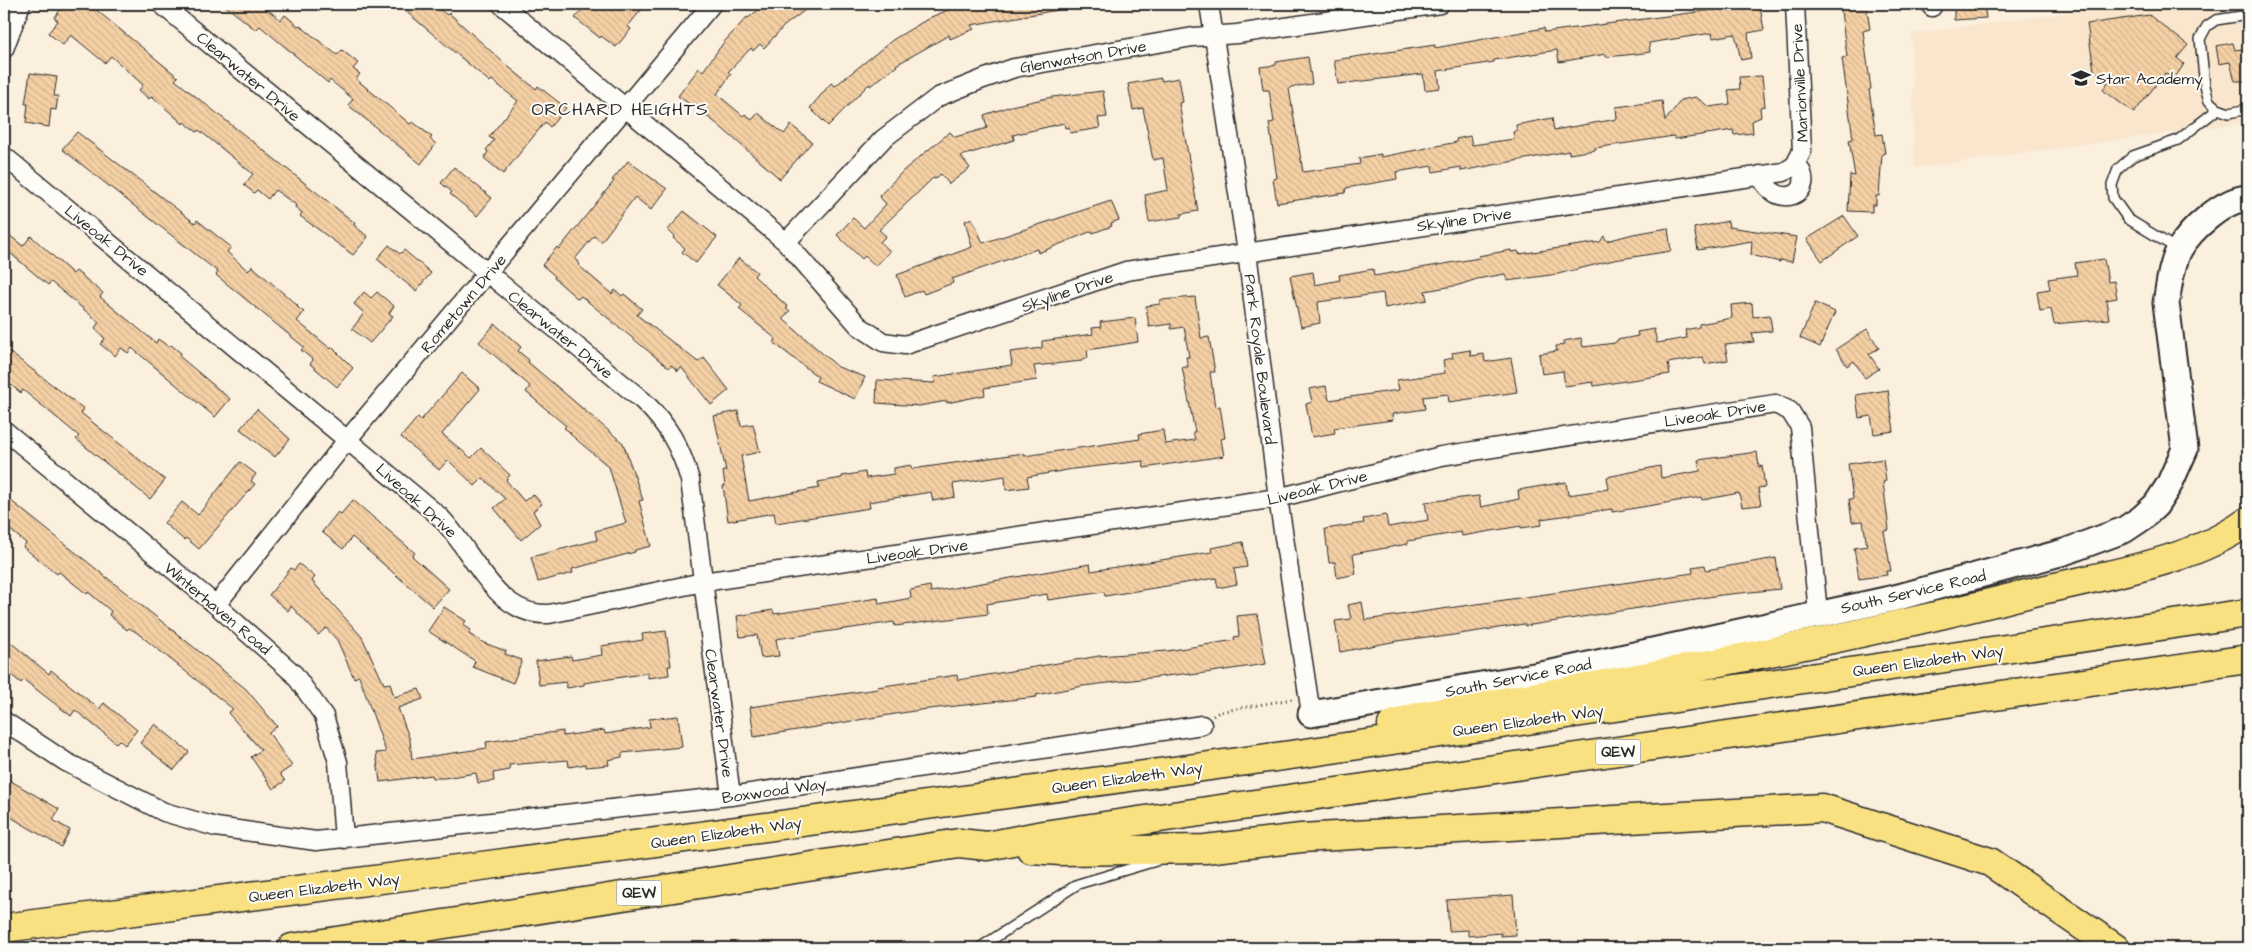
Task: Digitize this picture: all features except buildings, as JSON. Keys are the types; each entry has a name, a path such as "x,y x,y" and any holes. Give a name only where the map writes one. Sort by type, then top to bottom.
{"highway":[{"path":"1305,753 1420,716 1627,682 1905,625 2175,557 2231,534 2248,521"},
{"name":"Queen Elizabeth Way","path":"4,928 489,865 1305,753 2248,613"},
{"name":"QEW","path":"292,948 959,843 987,846 1053,834 2248,659"},
{"path":"987,846 1060,851 1205,849 1300,838 1822,808 1990,862 2115,948"}],"main road":[{"name":"South Service Road","path":"1309,705 1552,673 1818,613 1895,598 2064,552 2124,530 2142,518 2156,505 2169,485 2185,449 2166,303 2170,279 2179,250 2197,227 2218,210 2241,198 2248,198"}],"street":[{"path":"4,49 21,4"},
{"name":"Clearwater Drive","path":"161,4 642,400 668,428 684,460 690,480 732,796"},
{"name":"Skyline Drive","path":"501,4 625,105 786,242 859,326 883,342 905,345 1126,271 1784,172 1797,163"},
{"name":"Rometown Drive","path":"216,605 348,439 488,274 625,105 712,4"},
{"name":"Park Royale Boulevard","path":"1208,4 1247,252 1278,498 1309,705"},
{"name":"Glenwatson Drive","path":"786,242 883,139 938,96 1014,68 1193,37 1212,36 1440,4"},
{"name":"Marionville Drive","path":"1795,4 1802,141 1802,151 1797,163"},
{"name":"Liveoak Drive","path":"4,156 439,516 458,536 499,594 512,605 527,612 548,614 703,582 1278,498 1441,456 1775,404 1790,410 1800,427 1818,613"},
{"path":"1760,175 1764,183 1776,194 1791,197 1800,191 1804,181 1803,174 1797,163"},
{"name":"Winterhaven Road","path":"4,430 216,605 294,674 324,716 338,762 344,839"},
{"name":"Boxwood Way","path":"4,721 66,762 164,812 216,827 316,841 732,796 1202,725"}],"lane":[{"path":"2248,15 2216,20 2207,26 2200,39 2205,86 2209,101 2218,109 2229,112 2248,110"},
{"path":"2179,250 2128,219 2113,198 2112,185 2118,169 2133,156 2178,140 2218,109"},
{"path":"979,948 1078,884 1127,868 1205,849"}],"path":[{"path":"1202,725 1219,712 1309,705"}],"shaded area":[{"name":"Star Academy","path":"2133,4 2248,4 2248,122 1914,168 1912,34"}],"place":[{"name":"Star Academy","path":"2081,78"}],"district":[{"name":"ORCHARD HEIGHTS","path":"620,109"}]}
